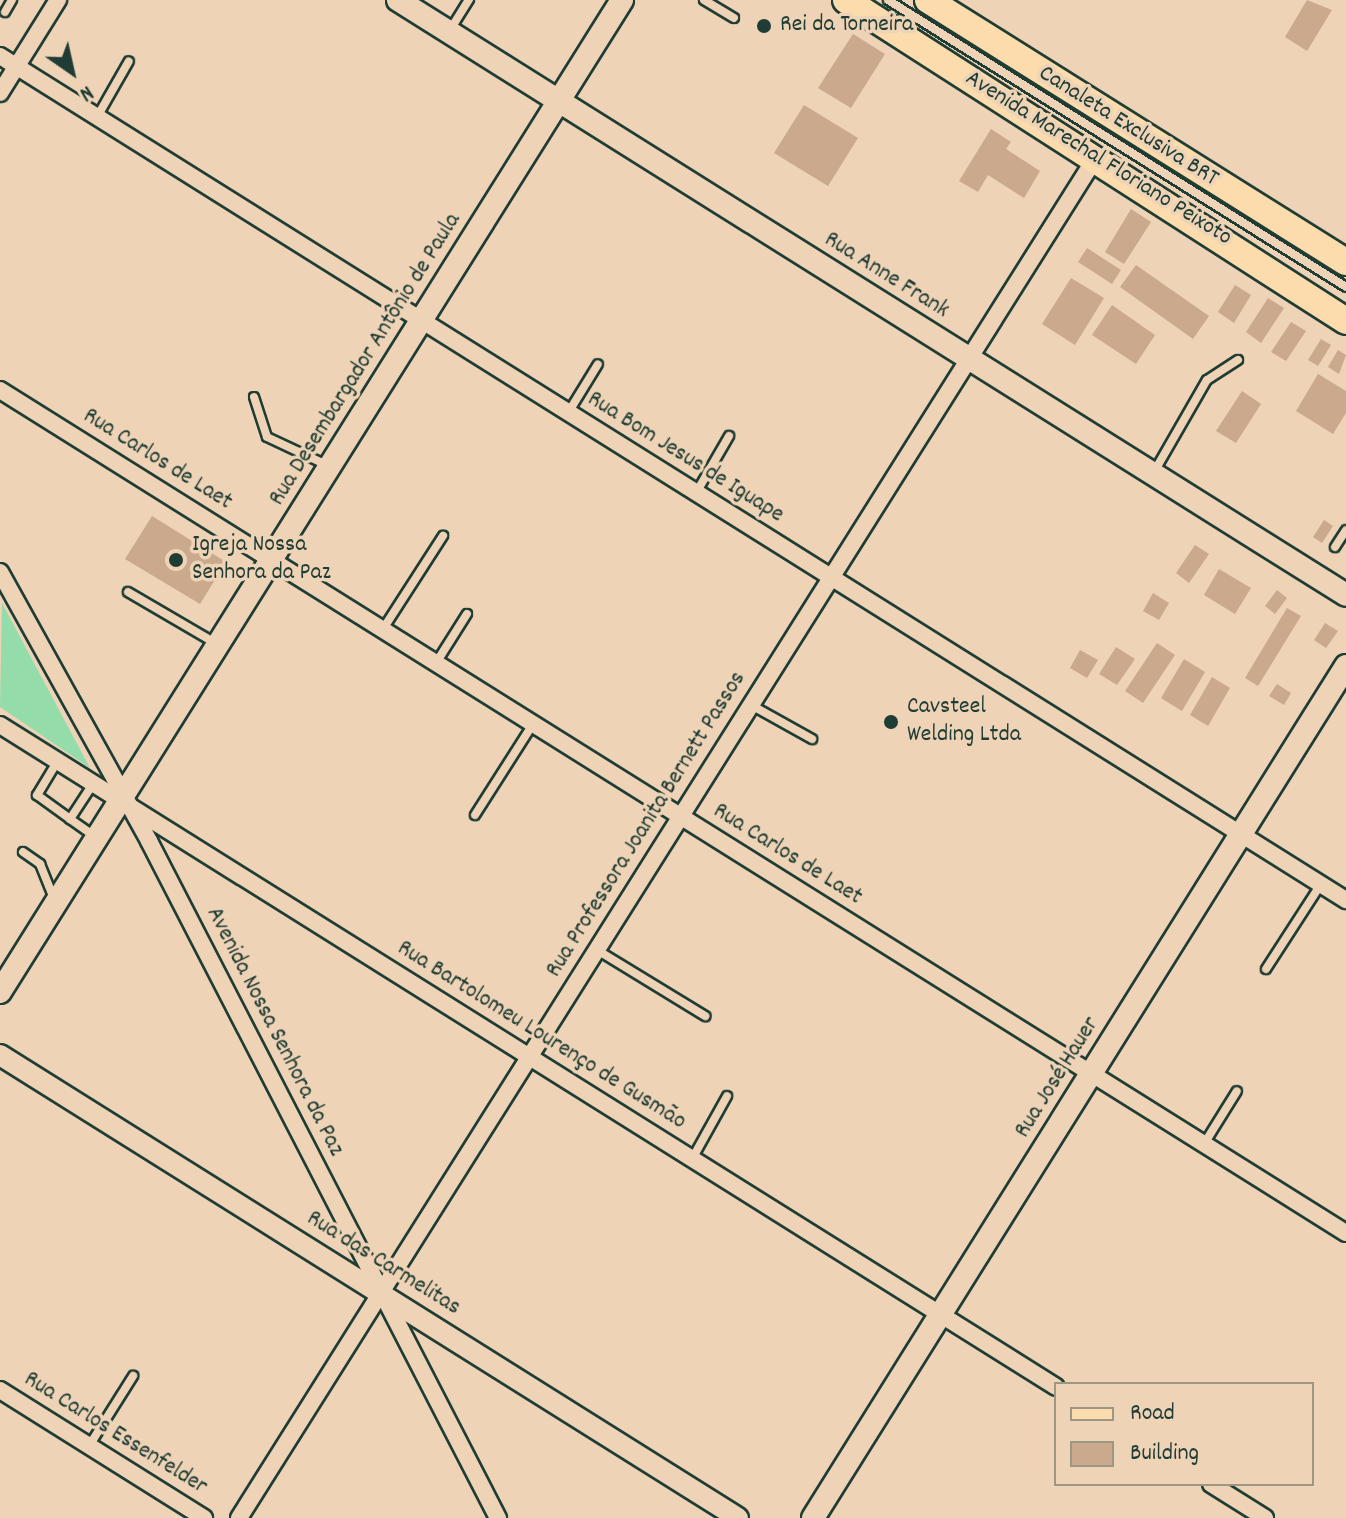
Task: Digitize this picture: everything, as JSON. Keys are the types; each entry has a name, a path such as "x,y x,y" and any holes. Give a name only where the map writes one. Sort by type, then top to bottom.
{"main road":[{"name":"Rua Anne Frank","path":"398,0 1346,595"},
{"name":"Rua Desembargador Antônio de Paula","path":"0,992 622,0"},
{"name":"Avenida Marechal Floriano Peixoto","path":"846,0 1096,157 1346,321"},
{"name":"Avenida Marechal Floriano Peixoto","path":"928,0 1346,262"},
{"name":"Rua José Hauer","path":"813,1518 1346,666"}],"street":[{"path":"0,93 58,0"},
{"name":"Rua Bom Jesus de Iguape","path":"0,56 1346,900"},
{"name":"Rua Professora Joanita Bernett Passos","path":"239,1518 1096,157"},
{"name":"Rua Carlos de Laet","path":"0,390 1346,1233"},
{"name":"Avenida Nossa Senhora da Paz","path":"0,572 120,800 149,841 498,1518"},
{"name":"Rua Bartolomeu Lourenço de Gusmão","path":"0,725 1054,1386"},
{"name":"Rua das Carmelitas","path":"0,1055 738,1518"},
{"name":"Rua Carlos Essenfelder","path":"0,1390 204,1518"},
{"path":"1214,1486 1265,1518"}],"lane":[{"path":"5,12 12,0"},
{"path":"449,32 469,0"},
{"path":"704,0 734,18"},
{"name":"Canaleta Exclusiva BRT","path":"888,0 1346,287"},
{"path":"97,117 129,61"},
{"path":"1153,474 1207,380 1238,360"},
{"path":"568,413 598,364"},
{"path":"254,397 267,437 330,466"},
{"path":"696,493 729,436"},
{"path":"1335,547 1346,530"},
{"path":"383,629 443,536"},
{"path":"128,592 218,644"},
{"path":"436,663 467,614"},
{"path":"750,705 812,739"},
{"path":"475,815 533,724"},
{"path":"58,761 37,795 97,838"},
{"path":"70,819 93,783"},
{"path":"23,852 40,864 43,885 57,901"},
{"path":"1266,969 1321,884"},
{"path":"597,949 705,1016"},
{"path":"1204,1144 1237,1091"},
{"path":"692,1159 727,1096"},
{"path":"89,1446 133,1376"}],"green space":[{"path":"2,603 90,768 0,707"}],"building":[{"path":"1307,0 1332,10 1307,51 1285,37"},
{"path":"853,34 885,54 851,108 818,88"},
{"path":"804,105 858,138 828,186 774,153"},
{"path":"991,129 1011,142 1006,149 1040,171 1024,198 988,175 978,192 959,181"},
{"path":"1131,209 1151,222 1124,264 1105,252"},
{"path":"1087,248 1121,270 1112,284 1078,262"},
{"path":"1136,265 1209,316 1193,339 1120,287"},
{"path":"1071,278 1104,298 1075,345 1042,324"},
{"path":"1235,285 1251,295 1234,323 1218,312"},
{"path":"1268,298 1284,308 1261,343 1246,332"},
{"path":"1112,305 1155,335 1136,364 1092,335"},
{"path":"1291,322 1306,331 1286,361 1271,352"},
{"path":"1321,339 1331,345 1318,366 1308,360"},
{"path":"1338,350 1346,355 1339,374 1328,367"},
{"path":"1318,374 1346,391 1346,413 1333,434 1296,411"},
{"path":"1242,391 1261,404 1236,443 1216,431"},
{"name":"Igreja Nossa Senhora da Paz","path":"152,516 226,562 200,604 125,559"},
{"path":"1324,520 1333,526 1322,543 1313,537"},
{"path":"1195,545 1209,554 1189,583 1176,573"},
{"path":"1219,569 1251,588 1235,614 1204,595"},
{"path":"1277,590 1287,598 1275,614 1265,606"},
{"path":"1153,593 1169,603 1159,620 1143,611"},
{"path":"1287,608 1301,616 1258,686 1245,678"},
{"path":"1325,623 1338,631 1326,648 1314,640"},
{"path":"1157,643 1175,655 1143,703 1125,691"},
{"path":"1116,647 1135,659 1117,685 1099,674"},
{"path":"1080,650 1098,660 1087,678 1070,668"},
{"path":"1184,659 1205,672 1182,711 1161,698"},
{"path":"1212,677 1230,688 1208,726 1190,715"},
{"path":"1277,684 1291,693 1284,705 1269,696"}],"place":[{"name":"Rei da Torneira","path":"764,26"},
{"name":"Igreja Nossa Senhora da Paz","path":"176,560"},
{"name":"Cavsteel Welding Ltda","path":"891,722"}]}
